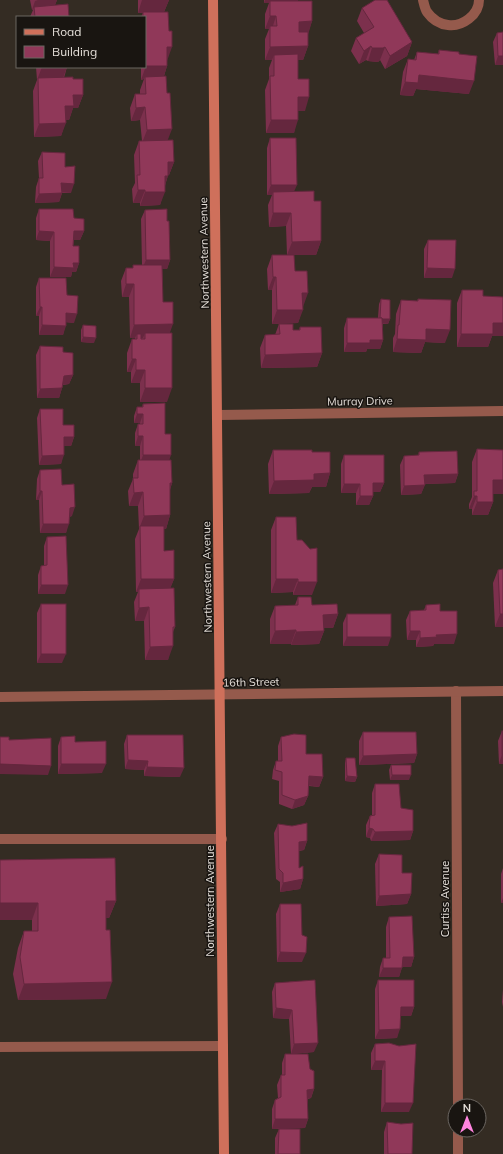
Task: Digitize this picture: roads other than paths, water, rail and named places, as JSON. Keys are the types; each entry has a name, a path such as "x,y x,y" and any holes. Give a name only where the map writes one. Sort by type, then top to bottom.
{"street":[{"name":"Northwestern Avenue","path":"213,0 224,1154"},
{"path":"423,0 426,11 435,21 448,26 462,24 473,16 479,0"},
{"name":"Murray Drive","path":"218,415 503,412"},
{"name":"Curtiss Avenue","path":"456,691 458,1098"},
{"name":"16th Street","path":"0,697 503,691"},
{"path":"0,839 222,839"},
{"path":"0,1047 223,1046"},
{"path":"458,1138 458,1154"}]}
